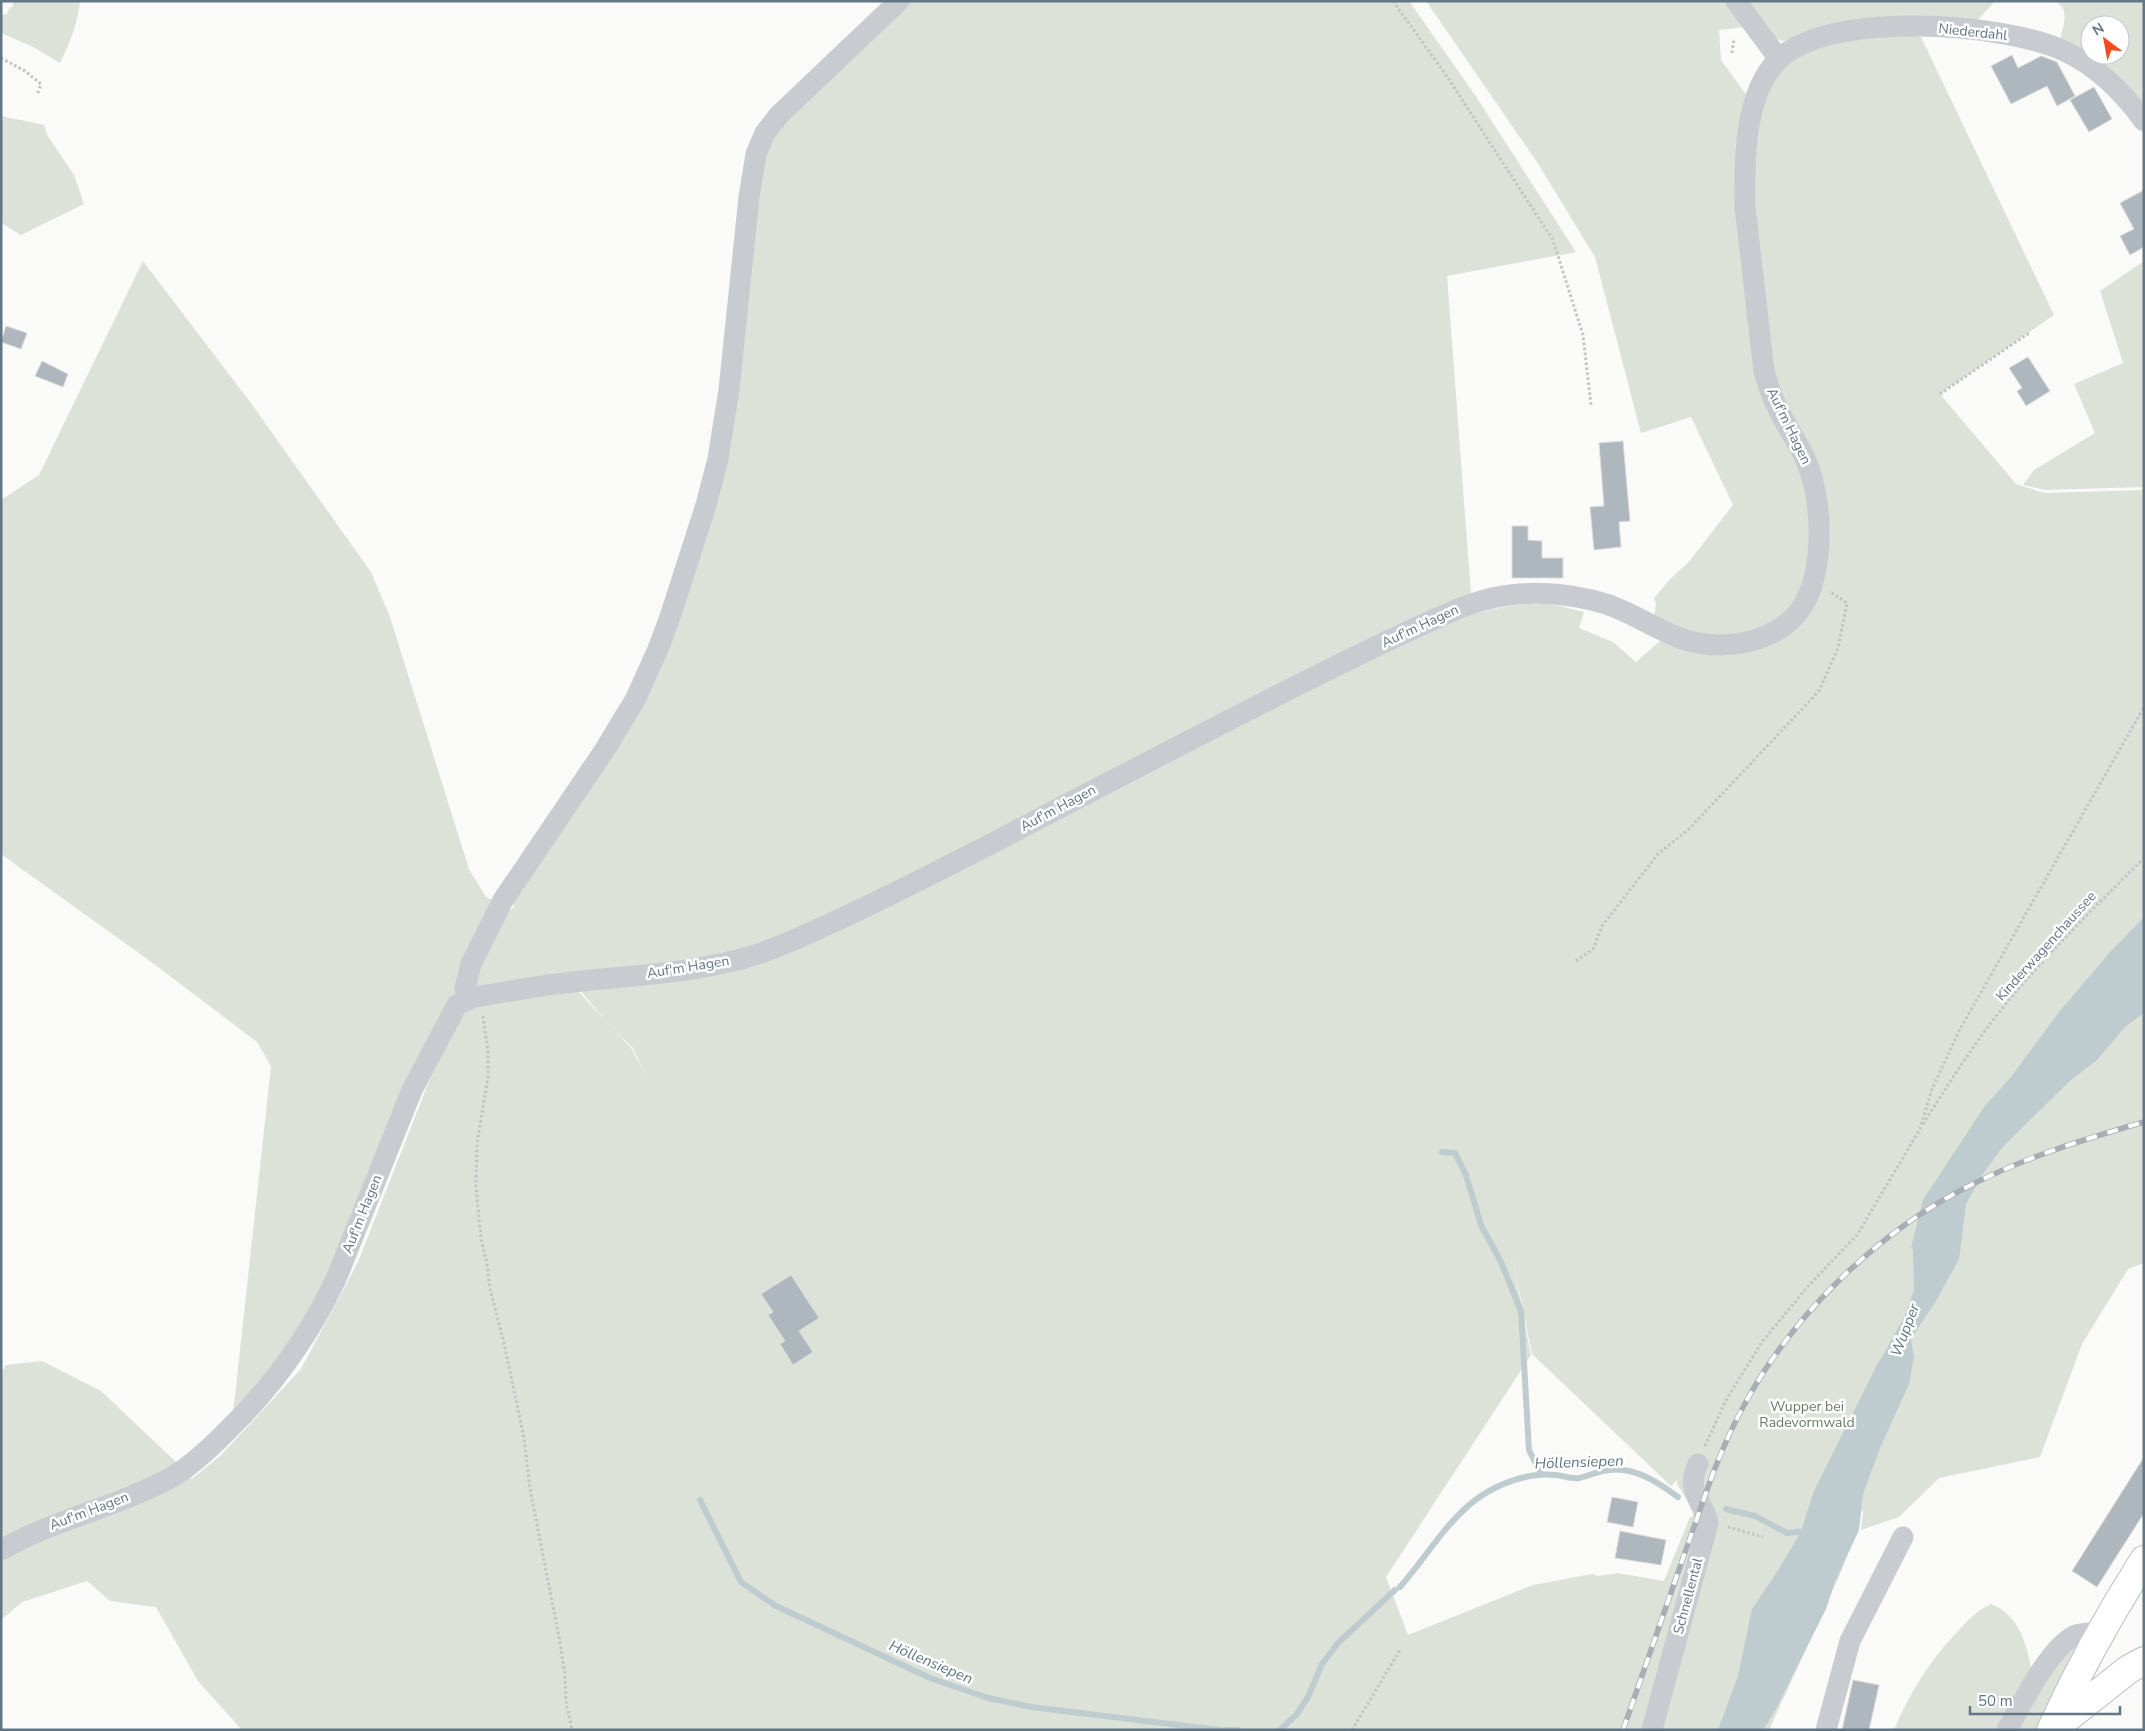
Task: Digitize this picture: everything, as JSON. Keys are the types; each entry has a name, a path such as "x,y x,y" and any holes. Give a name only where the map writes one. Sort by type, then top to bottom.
{"main road":[{"path":"2051,1730 2069,1689 2100,1632 2144,1560"},
{"path":"2051,1730 2070,1718 2121,1675 2144,1661"}],"street":[{"path":"475,997 465,988 470,964 503,900 604,751 635,700 670,617 706,505 718,459 729,390 749,197 756,154 765,132 779,115 899,1"},
{"path":"1736,1 1779,58"},
{"name":"Niederdahl","path":"1779,58 1795,48 1827,35 1864,27 1919,26 1974,30 2017,37 2060,49 2086,63 2122,93 2144,121"},
{"name":"Auf'm Hagen","path":"1,1550 41,1530 153,1486 178,1473 220,1438 273,1382 302,1342 324,1304 340,1270 412,1090 457,1005 475,997 563,983 660,974 724,963 789,942 944,868 1355,656 1459,608 1484,600 1506,595 1539,593 1579,597 1610,605 1688,641 1706,644 1728,644 1761,638 1786,625 1807,600 1814,581 1818,532 1814,486 1806,460 1776,405 1764,372 1745,207 1747,147 1754,103 1760,86 1779,58"},
{"name":"Schnellental","path":"1652,1730 1708,1523 1695,1495 1693,1474 1698,1464"},
{"path":"1826,1730 1850,1641 1903,1537"},
{"path":"2007,1730 2034,1682 2064,1644 2076,1635 2100,1632"}],"path":[{"path":"1393,1 1448,78 1553,240 1583,335 1591,405"},
{"path":"1732,53 1734,38"},
{"path":"1,58 25,71 41,84 37,95"},
{"path":"1940,394 2029,333"},
{"path":"1576,961 1593,949 1602,926 1658,854 1690,830 1820,691 1838,648 1847,603 1814,581"},
{"path":"1698,1464 1726,1400 1741,1372 1762,1342 1809,1285 1857,1235 1920,1129 1932,1089 1960,1029 2144,707"},
{"name":"Kinderwagenchaussee","path":"1920,1129 1954,1076 2019,988 2062,941 2144,858"},
{"path":"475,997 484,1023 488,1051 488,1077 477,1143 476,1188 481,1238 490,1289 504,1343 524,1438 530,1488 559,1637 566,1702 572,1730"},
{"path":"1722,1525 1763,1537"},
{"path":"1352,1730 1400,1650"}],"green space":[{"path":"13,1 80,1 73,32 60,63 33,47 1,33 1,15 7,14 10,7 13,7"},
{"name":"Wupper bei Radevormwald","path":"904,1 1409,1 1475,95 1576,252 1447,276 1471,594 940,862 787,935 723,956 564,976 605,1020 579,989 723,971 1459,618 1518,605 1554,605 1584,612 1579,628 1613,642 1636,662 1660,641 1653,625 1656,604 1654,598 1672,577 1688,563 1733,505 1691,417 1641,433 1595,257 1537,162 1426,1 1725,1 1745,27 1719,30 1721,60 1750,100 1742,165 1775,390 1749,186 1766,88 1797,53 1891,31 1921,37 2054,315 1940,394 2016,484 2044,493 2144,490 2144,1263 2128,1269 2082,1344 2040,1457 1939,1478 1899,1517 1861,1530 1862,1510 1841,1572 1769,1730 242,1730 198,1681 156,1607 110,1601 87,1581 22,1602 1,1620 1,1372 6,1365 42,1361 101,1391 192,1479 221,1455 301,1369 358,1262 428,1084 500,919 515,906 506,903 594,772 697,545 759,150","holes":["615,1031 633,1048 646,1077 632,1049","1510,1246 1532,1354 1671,1486 1677,1480 1677,1484 1694,1512 1693,1516 1690,1517 1664,1581 1618,1573 1598,1576 1592,1574 1533,1585 1408,1635 1386,1577 1531,1355"]},
{"path":"1744,1 1995,1 1975,23 1782,41 1774,37"},
{"path":"2055,1 2144,1 2144,109 2090,65 2130,65 2130,15 2080,15 2080,57 2060,41 2065,18 2063,9"},
{"path":"1,116 44,125 47,135 74,175 84,204 21,235 1,223"},
{"path":"143,261 250,402 371,572 390,617 469,869 486,897 498,902 335,1279 232,1424 271,1066 257,1042 154,964 1,854 1,500 39,475"},
{"path":"2144,261 2144,487 2045,490 2023,485 2034,470 2095,433 2074,384 2123,363 2100,291"},
{"path":"1991,1604 2002,1610 2017,1626 2026,1647 2034,1682 2053,1655 2100,1632 2051,1730 1894,1730 1914,1690 1939,1653 1970,1619"}],"water":[{"name":"Wupper","path":"2144,917 2144,1013 2125,1027 2097,1060 2071,1080 2002,1148 1982,1175 1966,1204 1959,1259 1936,1301 1911,1339 1914,1357 1909,1384 1880,1448 1863,1494 1859,1530 1835,1582 1826,1609 1775,1711 1763,1730 1718,1730 1738,1676 1752,1609 1779,1569 1801,1531 1814,1491 1875,1369 1904,1318 1914,1290 1913,1249 1911,1248 1923,1200 1984,1107 2011,1077 2059,1012 2111,951"}],"building":[{"path":"2012,55 2018,68 2041,56 2057,62 2075,96 2057,106 2047,86 2011,104 1991,66"},
{"path":"2094,87 2112,119 2089,132 2070,100"},
{"path":"2144,190 2144,247 2130,255 2120,236 2134,229 2120,203"},
{"path":"6,326 27,333 21,349 1,342"},
{"path":"2028,357 2050,391 2026,406 2017,391 2022,388 2009,368"},
{"path":"42,361 68,374 63,387 35,376"},
{"path":"1623,441 1630,521 1619,522 1621,547 1594,550 1590,507 1604,506 1599,443"},
{"path":"1512,526 1528,526 1528,540 1542,541 1542,558 1563,558 1563,578 1512,578"},
{"path":"791,1275 819,1318 799,1331 813,1352 793,1365 780,1344 785,1341 768,1315 773,1312 761,1294"},
{"path":"2144,1457 2144,1513 2097,1587 2072,1571"},
{"path":"1612,1497 1638,1502 1633,1527 1607,1522"},
{"path":"1620,1531 1666,1540 1661,1565 1615,1558"},
{"path":"1853,1680 1879,1685 1869,1730 1842,1730"}],"waterway":[{"path":"1442,1152 1455,1153 1466,1175 1481,1225 1501,1262 1521,1311 1529,1450 1541,1474"},
{"name":"Höllensiepen","path":"1400,1587 1441,1535 1470,1504 1487,1492 1507,1483 1543,1474 1576,1478 1605,1471 1619,1470 1637,1473 1646,1477 1678,1497"},
{"name":"Höllensiepen","path":"700,1500 741,1582 776,1606 930,1678 988,1698 1031,1707 1219,1730"},
{"name":"Höllensiepen","path":"1726,1509 1755,1516 1787,1533 1807,1531"},
{"name":"Höllensiepen","path":"1280,1730 1297,1714 1308,1697 1322,1664 1338,1643 1395,1590"},
{"name":"Höllensiepen","path":"1224,1730 1238,1730"}],"railway":[{"path":"1623,1730 1726,1441 1762,1375 1785,1341 1811,1310 1870,1252 1936,1204 1971,1185 2034,1157 2144,1122"}]}
